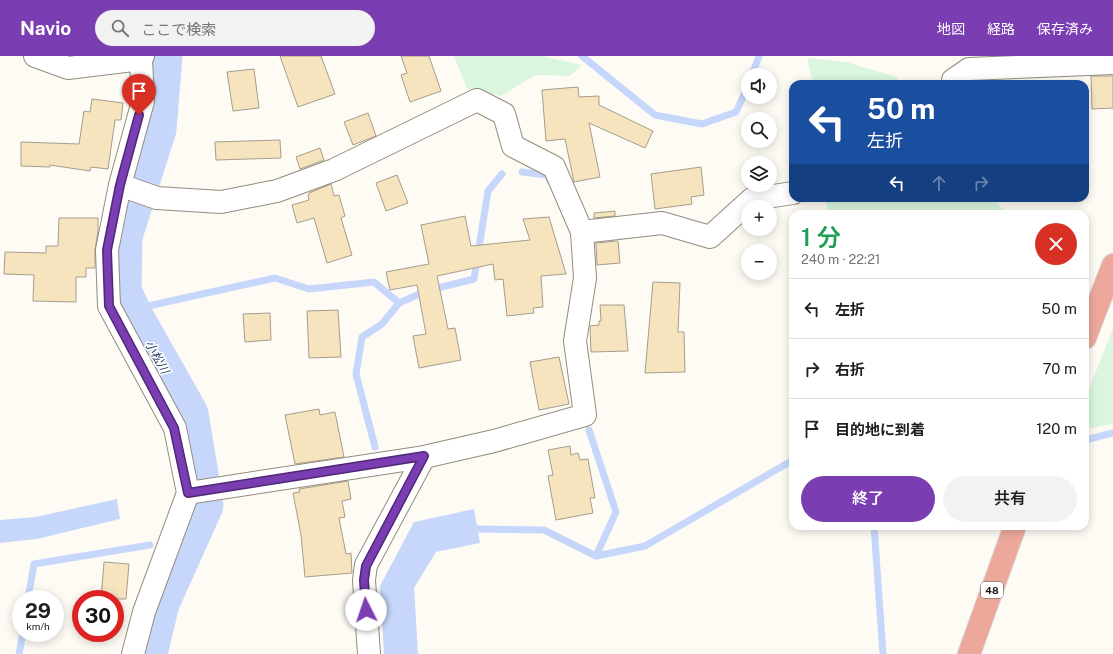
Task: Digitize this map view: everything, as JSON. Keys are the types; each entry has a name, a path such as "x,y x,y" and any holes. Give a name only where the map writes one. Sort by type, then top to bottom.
{"main road":[{"path":"1089,328 1113,265"},
{"name":"48","path":"969,654 1014,530"}],"street":[{"path":"35,56 68,68 142,58 143,101 120,185 107,250 109,306 174,428 188,493 144,612 133,654"},
{"path":"953,80 969,69 1113,63"},
{"path":"120,185 157,198 221,202 277,191 334,170 477,100 504,114 513,146 554,167 582,232 585,278 575,341 585,415 494,441 424,456 188,493"},
{"path":"582,232 662,223 710,237 752,199 789,194"},
{"path":"369,654 364,580 366,566 424,456"}],"green space":[{"path":"454,56 542,56 582,65 570,76 535,75 501,96 467,88"},
{"path":"807,58 846,62 897,77 897,80 812,80"},
{"path":"826,202 996,202 1004,210 827,210"},
{"path":"1113,329 1113,424 1089,428 1089,389"}],"water":[{"path":"117,499 120,519 37,539 0,543 0,520 36,517"},
{"path":"474,509 480,543 436,552 414,588 418,654 384,654 380,586 414,522"}],"building":[{"path":"280,56 321,56 335,94 298,107"},
{"path":"401,56 429,56 441,91 410,102 401,75 407,73"},
{"path":"254,69 259,108 233,111 227,72"},
{"path":"1091,76 1113,76 1113,108 1092,109"},
{"path":"578,87 579,97 599,96 599,105 653,131 645,148 589,123 600,177 574,182 565,139 546,141 542,90"},
{"path":"92,99 123,103 121,120 115,120 108,169 91,167 90,171 50,165 50,167 21,166 21,142 79,144 84,111 90,112"},
{"path":"368,113 376,136 353,145 344,122"},
{"path":"280,140 281,158 216,160 215,142"},
{"path":"320,148 324,160 300,169 296,157"},
{"path":"701,167 704,195 691,197 692,204 655,209 651,174"},
{"path":"397,175 408,203 386,211 376,183"},
{"path":"331,184 334,196 339,195 345,216 341,218 352,255 327,263 314,218 297,223 292,205 309,200 309,193"},
{"path":"615,211 615,216 594,218 594,213"},
{"path":"465,216 471,246 530,240 523,219 549,217 566,274 541,276 543,307 533,308 534,313 507,316 503,279 495,280 493,264 437,276 448,329 455,328 461,360 419,368 413,336 426,334 417,285 390,290 386,272 429,264 421,225"},
{"path":"59,218 98,218 95,268 86,268 86,277 76,277 76,302 33,301 34,275 4,274 5,252 46,253 46,246 58,246"},
{"path":"618,241 620,263 597,265 596,243"},
{"path":"653,282 680,283 678,332 684,332 685,372 645,373"},
{"path":"600,305 624,305 628,351 591,352 590,326 599,325 599,321 601,321"},
{"path":"338,310 341,357 309,358 307,311"},
{"path":"270,313 271,340 245,342 243,314"},
{"path":"559,357 569,404 539,410 530,362"},
{"path":"319,409 320,415 335,412 344,457 295,464 285,415"},
{"path":"570,446 571,455 578,453 580,460 588,459 595,498 590,498 593,513 556,520 548,476 553,475 548,450"},
{"path":"348,481 351,499 342,501 345,517 339,518 346,554 351,553 352,573 305,577 301,535 293,493 300,492 299,489"},
{"path":"104,562 129,564 126,599 124,599 124,590 102,590"}],"waterway":[{"name":"小松川","path":"147,654 159,603 203,505 188,414 132,315 121,291 122,236 156,129 162,56"},
{"path":"582,56 655,115 702,124 736,112 741,101"},
{"path":"755,68 759,56"},
{"path":"522,172 547,175 550,181"},
{"path":"132,315 148,306 275,278 309,289 374,282 399,303 426,291 474,279 488,191 502,174"},
{"path":"375,447 356,374 362,337 382,324 399,303"},
{"path":"589,430 616,512 596,556"},
{"path":"1089,439 1113,433"},
{"path":"468,531 478,529 544,530 596,556 645,546 789,462"},
{"path":"874,530 883,654"},
{"path":"30,590 34,564 150,545"},
{"path":"19,654 21,642"}],"route":[{"path":"139,115 120,185 107,250 109,306 174,428 188,493 424,456 366,566 364,580 366,610"}]}
